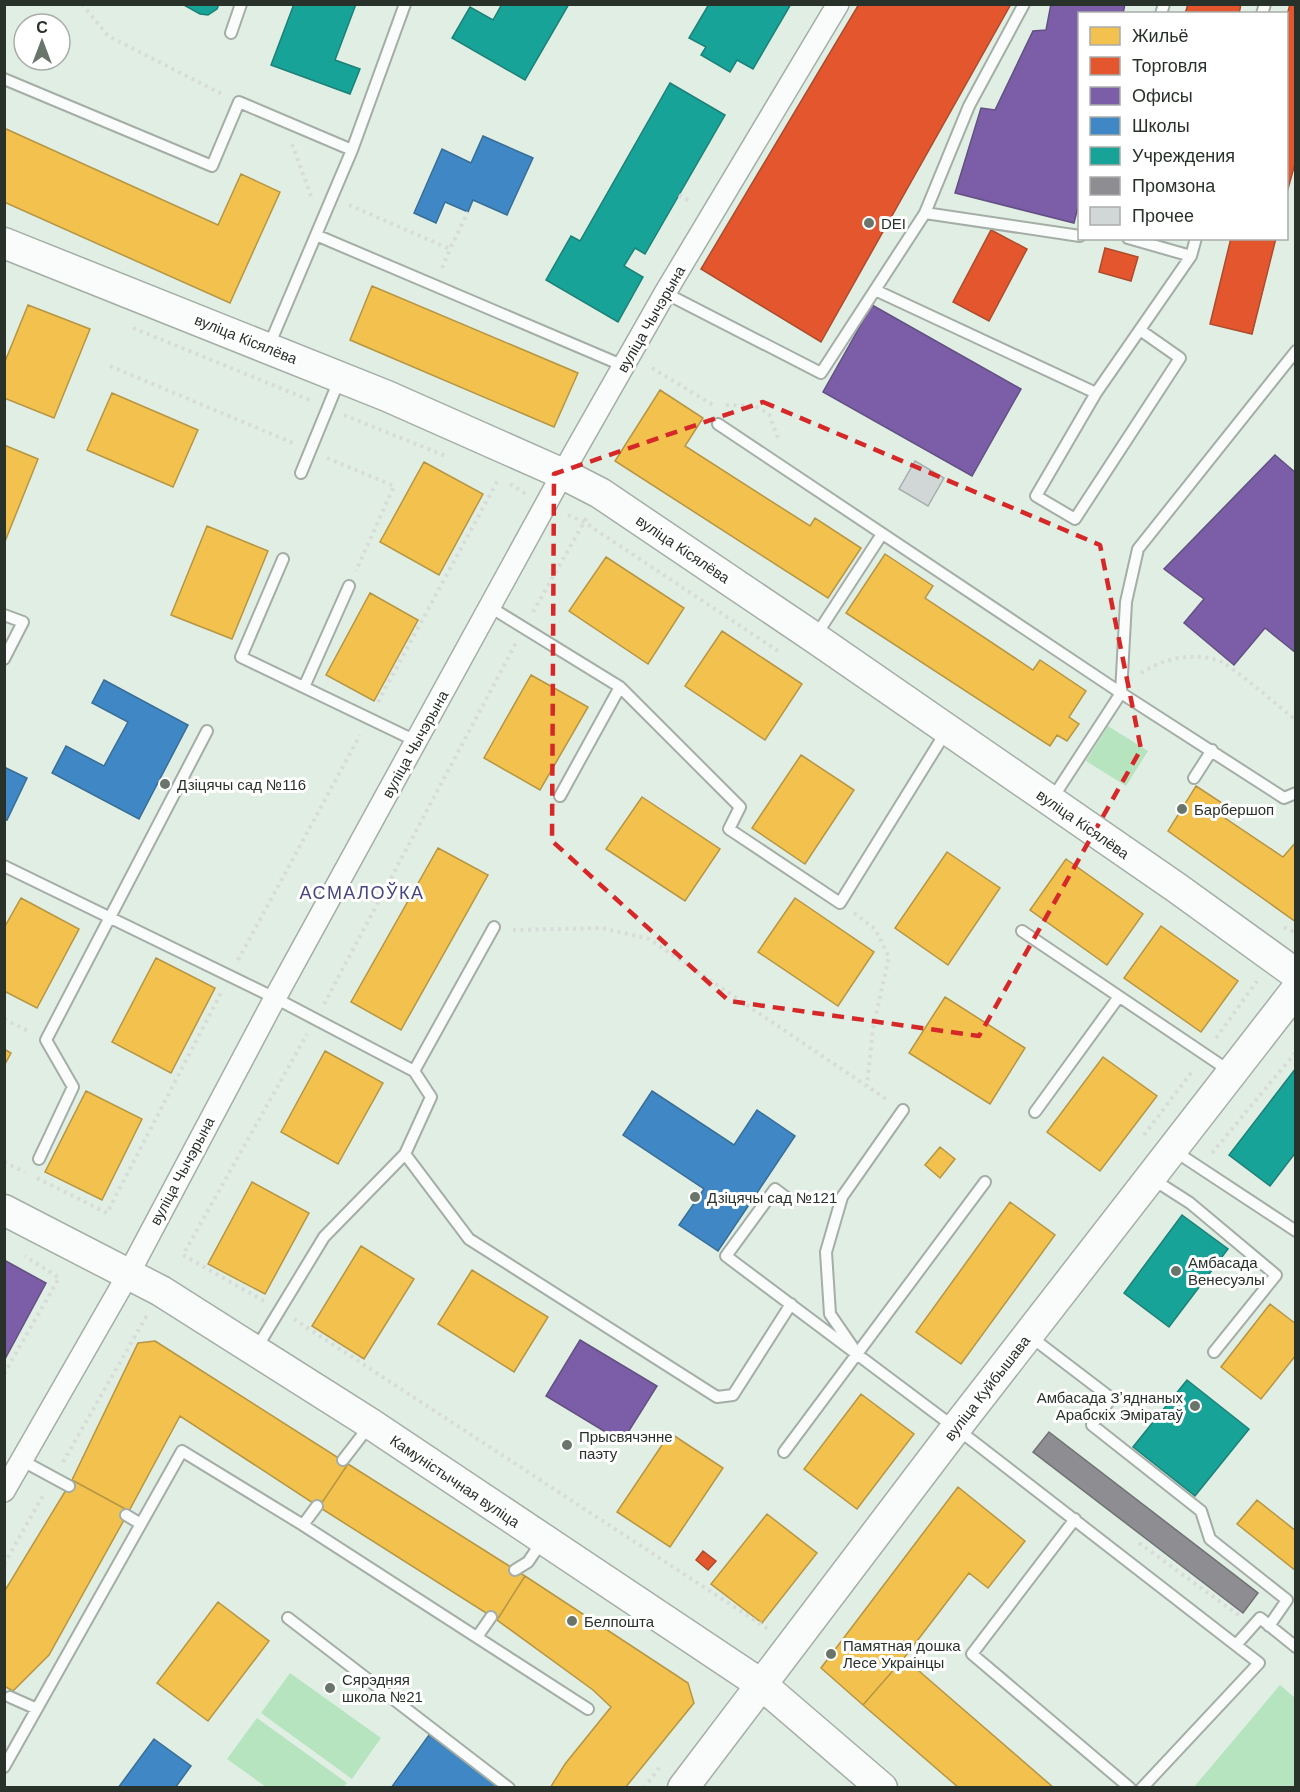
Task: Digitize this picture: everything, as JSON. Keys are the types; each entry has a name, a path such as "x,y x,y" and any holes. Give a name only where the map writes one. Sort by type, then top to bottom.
{"street":[{"name":"вуліца Чычэрына","path":"4,1491 129,1273 275,998 563,474 665,293 838,4"},
{"name":"вуліца Кісялёва","path":"4,243 340,377 563,474 600,493 947,729 1296,974"},
{"name":"вуліца Куйбышава","path":"683,1788 956,1428 1296,990"},
{"name":"Камуністычная вуліца","path":"4,1210 129,1273 370,1424 762,1685 882,1788"}],"lane":[{"path":"231,33 241,4"},
{"path":"268,348 352,150 405,4"},
{"path":"665,293 821,373 925,213 969,106 1024,4"},
{"path":"4,79 212,166 239,102 352,150"},
{"path":"925,213 1078,236"},
{"path":"316,235 624,366"},
{"path":"1135,240 1191,256"},
{"path":"1140,330 1180,358 1075,519 1036,495 1096,393 1191,256 1195,240"},
{"path":"875,290 1096,393"},
{"path":"1051,801 1121,693 1126,602 1138,549 1296,351"},
{"path":"302,473 340,377"},
{"path":"718,424 1121,693 1284,798 1296,793"},
{"path":"815,638 882,534"},
{"path":"284,559 241,657 416,741"},
{"path":"304,687 349,586"},
{"path":"490,607 620,687 740,807 729,829 840,903 947,729"},
{"path":"4,615 23,622 4,659"},
{"path":"560,796 620,687"},
{"path":"39,1159 73,1088 46,1040 207,731"},
{"path":"1194,778 1212,750"},
{"path":"4,866 275,998 414,1071 431,1098 405,1154 324,1237 254,1352"},
{"path":"414,1071 494,927"},
{"path":"1022,931 1118,998 1231,1072"},
{"path":"1035,1112 1118,998"},
{"path":"857,1353 830,1314 826,1252 842,1197 903,1110"},
{"path":"1172,1150 1296,1232"},
{"path":"405,1154 469,1239 717,1397 734,1395 791,1304"},
{"path":"1151,1178 1191,1203 1276,1275 1214,1352"},
{"path":"784,1452 985,1182"},
{"path":"791,1201 775,1190 726,1256 956,1428 1259,1663 1142,1788"},
{"path":"1028,1335 1111,1398 1092,1425 1201,1511 1210,1539 1287,1600 1269,1626"},
{"path":"343,1460 370,1424"},
{"path":"4,1767 182,1451 303,1525 588,1708"},
{"path":"21,1460 69,1486"},
{"path":"303,1525 317,1506"},
{"path":"126,1515 141,1524"},
{"path":"1075,1519 972,1654 1130,1788"},
{"path":"515,1570 528,1562 543,1540"},
{"path":"477,1637 491,1617"},
{"path":"288,1618 509,1788"},
{"path":"1236,1645 1260,1618 1296,1647"},
{"path":"10,1697 37,1709"}],"path":[{"path":"82,4 108,36 239,102"},
{"path":"284,121 321,223"},
{"path":"679,195 698,206"},
{"path":"333,196 450,249 468,212"},
{"path":"123,324 456,461"},
{"path":"110,366 394,486 349,586"},
{"path":"4,1162 107,1213 229,977 499,478 489,474"},
{"path":"584,522 524,628 315,1020 183,1255 281,1311 768,1629"},
{"path":"1121,693 1134,678 1156,664 1173,658 1200,657 1220,660 1296,720"},
{"path":"840,903 875,929 889,957 873,1028 867,1086"},
{"path":"494,927 520,931 602,928 649,939 903,1110"},
{"path":"1141,1138 1258,980"},
{"path":"4,1019 46,1040"},
{"path":"4,1374 59,1278 23,1254"},
{"path":"4,1564 146,1317"}],"highlighted area":[{"path":"763,402 1100,545 1141,749 979,1036 729,1001 552,841 554,474"}],"green space":[{"path":"1108,726 1148,751 1126,786 1086,761"},
{"path":"290,1673 381,1738 352,1779 261,1713"},
{"path":"1280,1685 1295,1698 1295,1787 1194,1787"},
{"path":"257,1718 347,1783 343,1787 266,1787 227,1759"}],"building: Жильё":[{"path":"4,128 218,225 241,174 280,192 230,303 4,202"},
{"path":"372,286 578,373 554,427 350,340"},
{"path":"28,305 90,329 54,418 4,398 4,364"},
{"path":"660,390 703,418 685,446 810,526 815,518 861,548 828,598 615,461"},
{"path":"112,393 198,430 173,487 87,450"},
{"path":"4,445 38,459 4,544"},
{"path":"424,462 483,494 439,575 380,542"},
{"path":"207,526 268,551 232,639 171,615"},
{"path":"885,554 933,586 925,598 1033,670 1040,660 1086,691 1069,717 1079,724 1067,741 1057,735 1050,746 846,613"},
{"path":"606,557 684,608 648,664 569,611"},
{"path":"370,593 418,620 374,701 326,675"},
{"path":"722,631 802,684 765,740 685,686"},
{"path":"531,675 588,707 540,790 484,758"},
{"path":"801,755 854,790 805,864 752,828"},
{"path":"1196,786 1225,805 1219,814 1283,857 1296,842 1296,922 1168,831"},
{"path":"642,797 720,849 685,901 606,849"},
{"path":"438,848 488,875 401,1030 351,1002"},
{"path":"947,852 1000,888 948,965 895,928"},
{"path":"1066,859 1143,914 1107,965 1030,910"},
{"path":"21,898 79,929 37,1008 4,991 4,928"},
{"path":"795,898 874,952 838,1006 758,952"},
{"path":"1161,926 1238,981 1201,1032 1124,978"},
{"path":"156,958 215,988 171,1073 112,1042"},
{"path":"945,997 1025,1048 990,1104 909,1053"},
{"path":"4,1049 11,1053 4,1066"},
{"path":"325,1051 383,1083 338,1164 281,1132"},
{"path":"1103,1057 1157,1096 1100,1171 1047,1132"},
{"path":"86,1091 142,1119 102,1200 45,1172"},
{"path":"940,1147 955,1159 940,1178 925,1165"},
{"path":"252,1182 309,1213 265,1294 208,1264"},
{"path":"1010,1202 1055,1235 961,1364 916,1332"},
{"path":"361,1246 414,1279 364,1359 312,1326"},
{"path":"472,1270 548,1317 514,1372 438,1324"},
{"path":"1270,1304 1296,1324 1296,1355 1261,1399 1221,1367"},
{"path":"155,1341 348,1464 319,1507 180,1416 129,1511 72,1480 138,1343"},
{"path":"861,1394 914,1434 857,1509 804,1469"},
{"path":"670,1433 723,1468 670,1547 617,1512"},
{"path":"348,1464 525,1576 497,1620 319,1507"},
{"path":"72,1480 129,1511 49,1655 13,1691 4,1686 4,1592"},
{"path":"958,1487 1025,1541 988,1588 969,1573 904,1658 863,1705 821,1668"},
{"path":"1257,1500 1296,1531 1296,1571 1237,1524"},
{"path":"767,1514 817,1553 762,1623 711,1584"},
{"path":"525,1576 688,1683 694,1703 625,1788 550,1788 565,1764 611,1707 593,1690 497,1620"},
{"path":"218,1602 269,1641 208,1721 157,1683"},
{"path":"904,1658 1054,1788 959,1788 863,1705"}],"building: Торговля":[{"path":"859,4 1011,4 821,342 701,269"},
{"path":"1188,4 1241,4 1239,12 1186,12"},
{"path":"1290,4 1296,4 1296,160 1288,189 1288,12"},
{"path":"991,230 1027,249 989,321 953,302"},
{"path":"1231,240 1276,240 1252,334 1210,324"},
{"path":"1105,248 1138,257 1131,281 1099,272"},
{"path":"703,1551 716,1561 708,1570 696,1560"}],"building: Офисы":[{"path":"1051,4 1125,4 1123,12 1078,12 1078,207 1074,223 955,193 981,108 995,110 1033,31 1046,30"},
{"path":"872,305 1021,389 972,476 823,392"},
{"path":"1275,455 1296,473 1296,653 1265,628 1234,665 1184,623 1204,599 1164,569"},
{"path":"4,1260 46,1283 4,1361"},
{"path":"580,1340 657,1386 622,1442 546,1396"}],"building: Школы":[{"path":"483,136 533,158 507,215 473,200 468,212 445,202 436,223 414,213 442,149 471,163"},
{"path":"104,680 188,725 139,819 52,773 66,746 104,766 128,722 92,703"},
{"path":"4,767 27,778 7,820 4,819"},
{"path":"652,1091 734,1145 757,1110 795,1136 718,1251 679,1225 704,1189 623,1135"},
{"path":"429,1735 501,1788 391,1788"},
{"path":"154,1739 191,1766 175,1788 118,1788"}],"building: Учреждения":[{"path":"182,4 219,4 217,9 208,15 200,14"},
{"path":"294,4 356,4 335,60 360,69 350,94 271,65"},
{"path":"502,4 569,4 525,80 452,38 470,7 493,20"},
{"path":"709,4 791,4 753,69 737,60 730,72 701,55 706,47 689,38"},
{"path":"670,83 725,115 645,254 635,248 624,266 643,277 618,322 546,280 571,236 580,241"},
{"path":"1296,1068 1296,1152 1270,1186 1229,1155"},
{"name":"Амбасада Венесуэлы","path":"1182,1215 1228,1249 1169,1327 1124,1293"},
{"path":"1187,1380 1249,1429 1195,1496 1133,1447"}],"building: Промзона":[{"path":"1049,1432 1258,1593 1243,1613 1033,1452"}],"building: Прочее":[{"path":"915,461 944,478 928,506 899,489"}],"place":[{"name":"DEI","path":"869,223"},
{"name":"Дзіцячы сад №116","path":"165,784"},
{"name":"Барбершоп","path":"1182,809"},
{"name":"Дзіцячы сад №121","path":"695,1197"},
{"name":"Амбасада Венесуэлы","path":"1176,1271"},
{"name":"Амбасада Зʼяднаных Арабскіх Эміратаў","path":"1195,1406"},
{"name":"Прысвячэнне паэту","path":"567,1445"},
{"name":"Белпошта","path":"572,1621"},
{"name":"Памятная дошка Лесе Украінцы","path":"831,1654"},
{"name":"Сярэдняя школа №21","path":"330,1688"}],"district":[{"name":"АСМАЛОЎКА","path":"362,893"}]}
